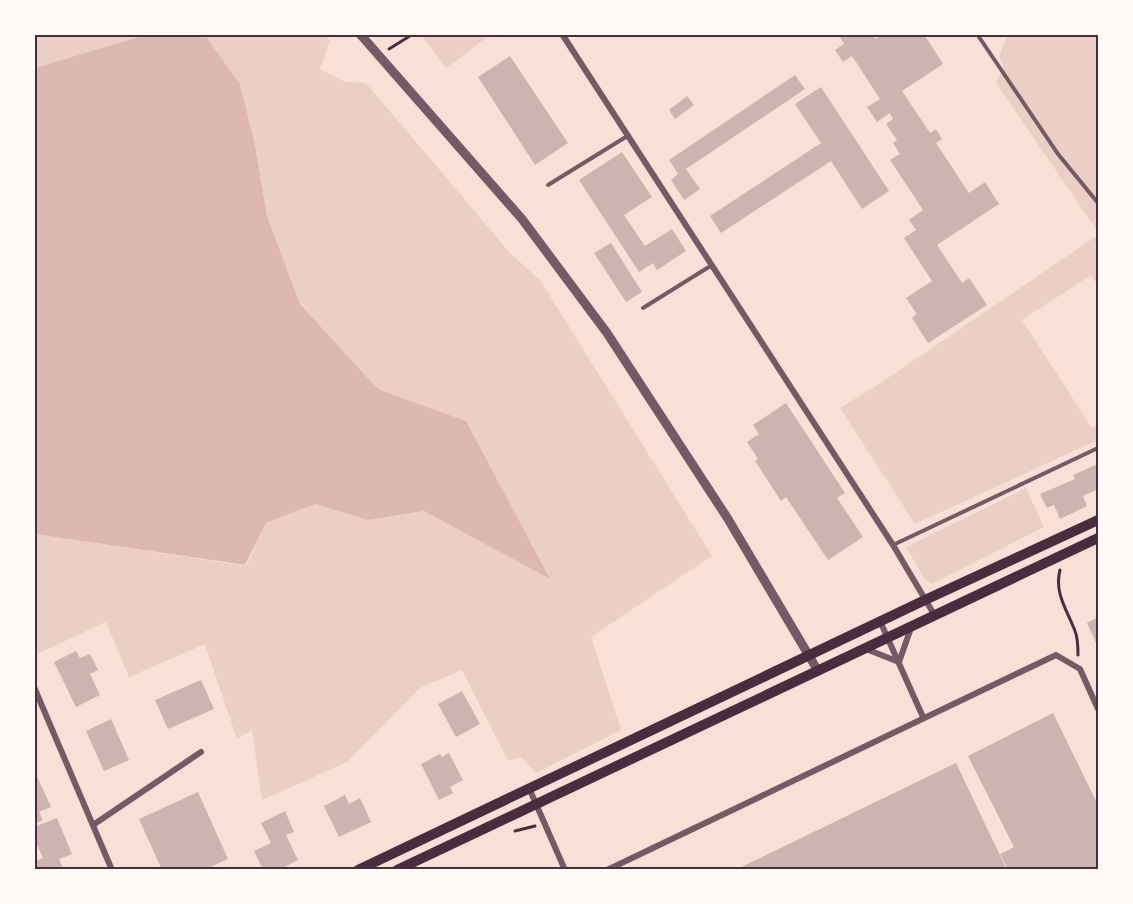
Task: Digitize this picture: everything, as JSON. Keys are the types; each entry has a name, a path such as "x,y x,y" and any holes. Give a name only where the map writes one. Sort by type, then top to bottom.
{"main road":[{"path":"358,870 880,621 1098,520"},
{"path":"397,870 1098,538"}],"street":[{"path":"360,34 522,219 606,333 728,519 818,671"},
{"path":"562,34 893,545 935,616"},
{"path":"880,621 923,717"},
{"path":"899,662 911,627"},
{"path":"865,649 899,662"},
{"path":"607,870 1056,655 1080,669 1098,709"},
{"path":"34,687 112,870"},
{"path":"93,825 201,752"},
{"path":"528,788 565,870"}],"lane":[{"path":"977,34 1058,154 1098,203"},
{"path":"548,185 629,135"},
{"path":"643,308 712,264"},
{"path":"893,545 1098,448"}],"path":[{"path":"377,54 413,34"},
{"path":"1059,556 1062,563 1058,579 1060,596 1076,634 1080,669"}],"shaded area":[{"path":"149,34 205,35 240,84 254,140 267,216 300,304 378,389 466,421 550,579 424,511 368,520 315,504 266,523 245,565 35,534 35,68"},
{"path":"324,34 330,40 320,69 345,82 366,83 510,253 540,280 712,556 591,637 621,730 536,773 521,757 508,761 462,670 420,688 347,762 262,800 252,730 237,739 205,644 129,677 106,622 35,655 35,534 246,566 266,523 315,504 368,520 424,511 549,578 466,421 378,389 300,304 267,216 254,140 240,84 205,35"},
{"path":"35,35 149,35 35,68"},
{"path":"422,35 490,35 446,68"},
{"path":"1007,35 1098,35 1098,232 996,83 1004,66 999,57"},
{"path":"1098,235 1098,286 1091,275 1022,320 1092,428 1098,425 1098,440 915,524 840,408"},
{"path":"1026,488 1044,527 932,584 924,578 906,547"}],"building":[{"path":"838,34 872,34 875,39 883,34 924,34 943,64 902,91 930,133 936,129 942,139 936,143 969,193 985,182 999,204 937,245 962,283 969,278 987,305 928,343 912,318 917,314 906,298 932,281 904,238 916,230 909,220 923,210 890,160 900,154 893,143 897,140 886,124 893,119 890,113 877,122 867,107 880,99 852,56 843,62 835,50 844,44"},
{"path":"510,56 568,143 535,165 478,77"},
{"path":"795,75 805,89 686,169 700,189 684,200 671,180 678,174 669,160"},
{"path":"821,87 889,191 862,209 831,161 721,233 710,216 821,143 795,104"},
{"path":"687,96 694,105 675,119 669,110"},
{"path":"622,152 652,197 624,215 645,246 672,229 686,251 657,270 653,263 639,272 579,180"},
{"path":"611,243 642,292 626,302 594,253"},
{"path":"786,403 845,493 837,498 863,537 828,560 786,497 781,501 755,461 758,459 747,442 759,434 753,425"},
{"path":"1098,464 1098,489 1083,496 1087,506 1060,519 1054,505 1047,508 1040,494 1075,479 1073,475"},
{"path":"1098,617 1098,647 1087,623"},
{"path":"76,651 80,658 90,654 98,670 90,674 100,695 76,707 54,662"},
{"path":"201,680 214,709 168,729 155,700"},
{"path":"462,691 480,724 456,737 438,704"},
{"path":"1053,713 1098,805 1098,870 1008,870 1000,854 1014,847 968,756"},
{"path":"111,719 129,760 104,771 86,731"},
{"path":"449,753 463,780 450,787 453,793 439,800 421,764 440,754 442,757"},
{"path":"956,763 1007,870 735,870"},
{"path":"34,770 51,807 39,812 43,820 34,824"},
{"path":"198,792 228,859 204,870 162,870 139,819"},
{"path":"345,795 349,804 360,798 371,822 339,837 324,806"},
{"path":"285,811 294,832 286,835 298,860 279,870 263,870 254,851 271,843 261,823"},
{"path":"57,818 72,854 59,859 63,868 34,870 34,862 43,858 34,838 34,827"}]}
